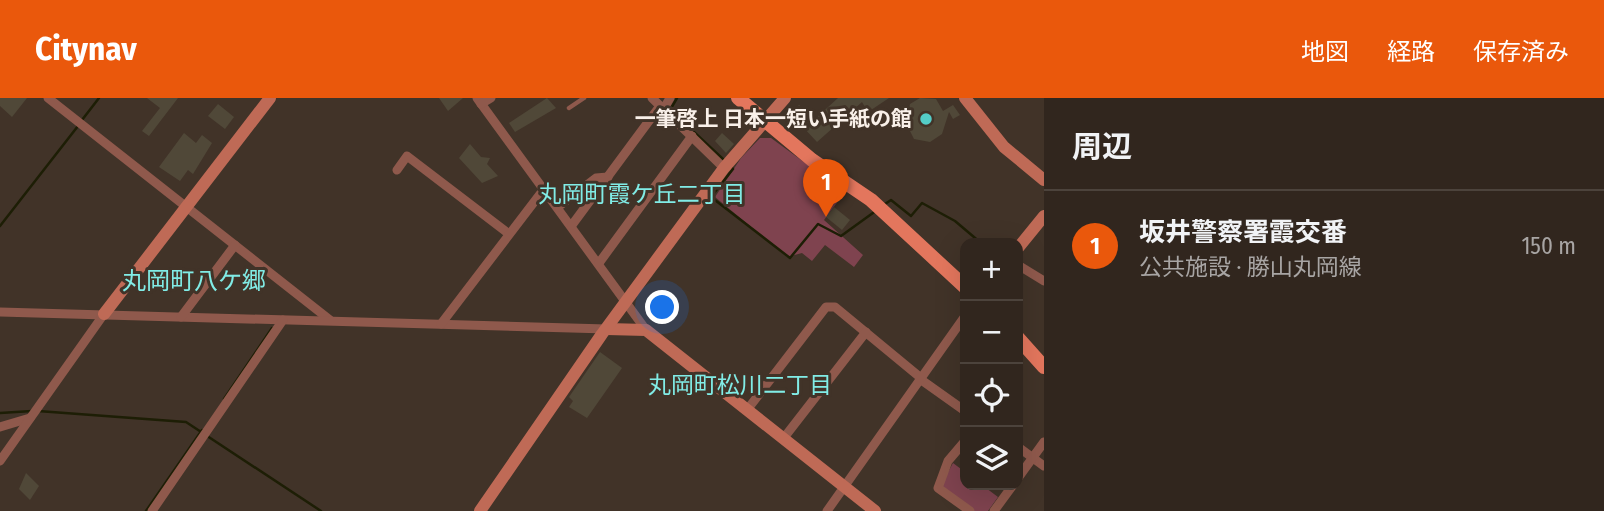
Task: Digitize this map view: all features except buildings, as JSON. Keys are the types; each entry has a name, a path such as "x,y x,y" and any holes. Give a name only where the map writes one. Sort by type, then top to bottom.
{"main road":[{"path":"738,98 763,121 871,200 960,282"},
{"path":"1023,344 1044,367"}],"street":[{"path":"48,98 71,113 330,321"},
{"path":"0,461 104,314 270,98"},
{"path":"491,98 479,101 646,330 875,511"},
{"path":"652,98 724,168"},
{"path":"572,225 670,98"},
{"path":"480,511 626,302 724,168 785,98"},
{"path":"965,98 1004,147 1044,180"},
{"path":"599,263 692,136"},
{"path":"397,170 407,156 509,234"},
{"path":"558,207 596,178 608,177"},
{"path":"441,324 544,189"},
{"path":"1023,242 1044,216"},
{"path":"181,317 235,245"},
{"path":"1023,268 1044,281"},
{"path":"747,410 826,307 835,307 960,407"},
{"path":"0,312 646,330"},
{"path":"152,511 283,320"},
{"path":"827,511 960,323"},
{"path":"783,439 866,332"},
{"path":"0,427 22,423 32,417"},
{"path":"1023,471 1044,442"},
{"path":"960,447 948,461 938,488 970,511"},
{"path":"1023,451 1044,466"},
{"path":"994,511 1009,490"}],"lane":[{"path":"569,108 584,98"}],"shaded area":[{"path":"760,138 771,138 845,192 824,220 863,255 854,267 825,245 812,261 802,253 787,257 715,197 741,158"},
{"path":"953,463 960,468 960,490 989,490 998,497 988,511 973,511 940,487"}],"waterway":[{"path":"82,120 99,98"},
{"path":"670,110 677,98"},
{"path":"680,119 724,160"},
{"path":"0,226 78,126"},
{"path":"731,167 733,169 711,197 790,258 818,224 841,236 877,210"},
{"path":"885,204 891,200 911,216 922,203 955,221 975,238"},
{"path":"224,399 272,328"},
{"path":"0,413 32,411"},
{"path":"38,411 186,422 321,511"},
{"path":"146,511 202,430"}],"place":[{"name":"一筆啓上 日本一短い手紙の館","path":"926,119"},
{"name":"坂井警察署霞交番","path":"826,217"}],"district":[{"name":"丸岡町霞ケ丘二丁目","path":"642,194"},
{"name":"丸岡町八ケ郷","path":"194,281"},
{"name":"丸岡町松川二丁目","path":"740,385"}]}
